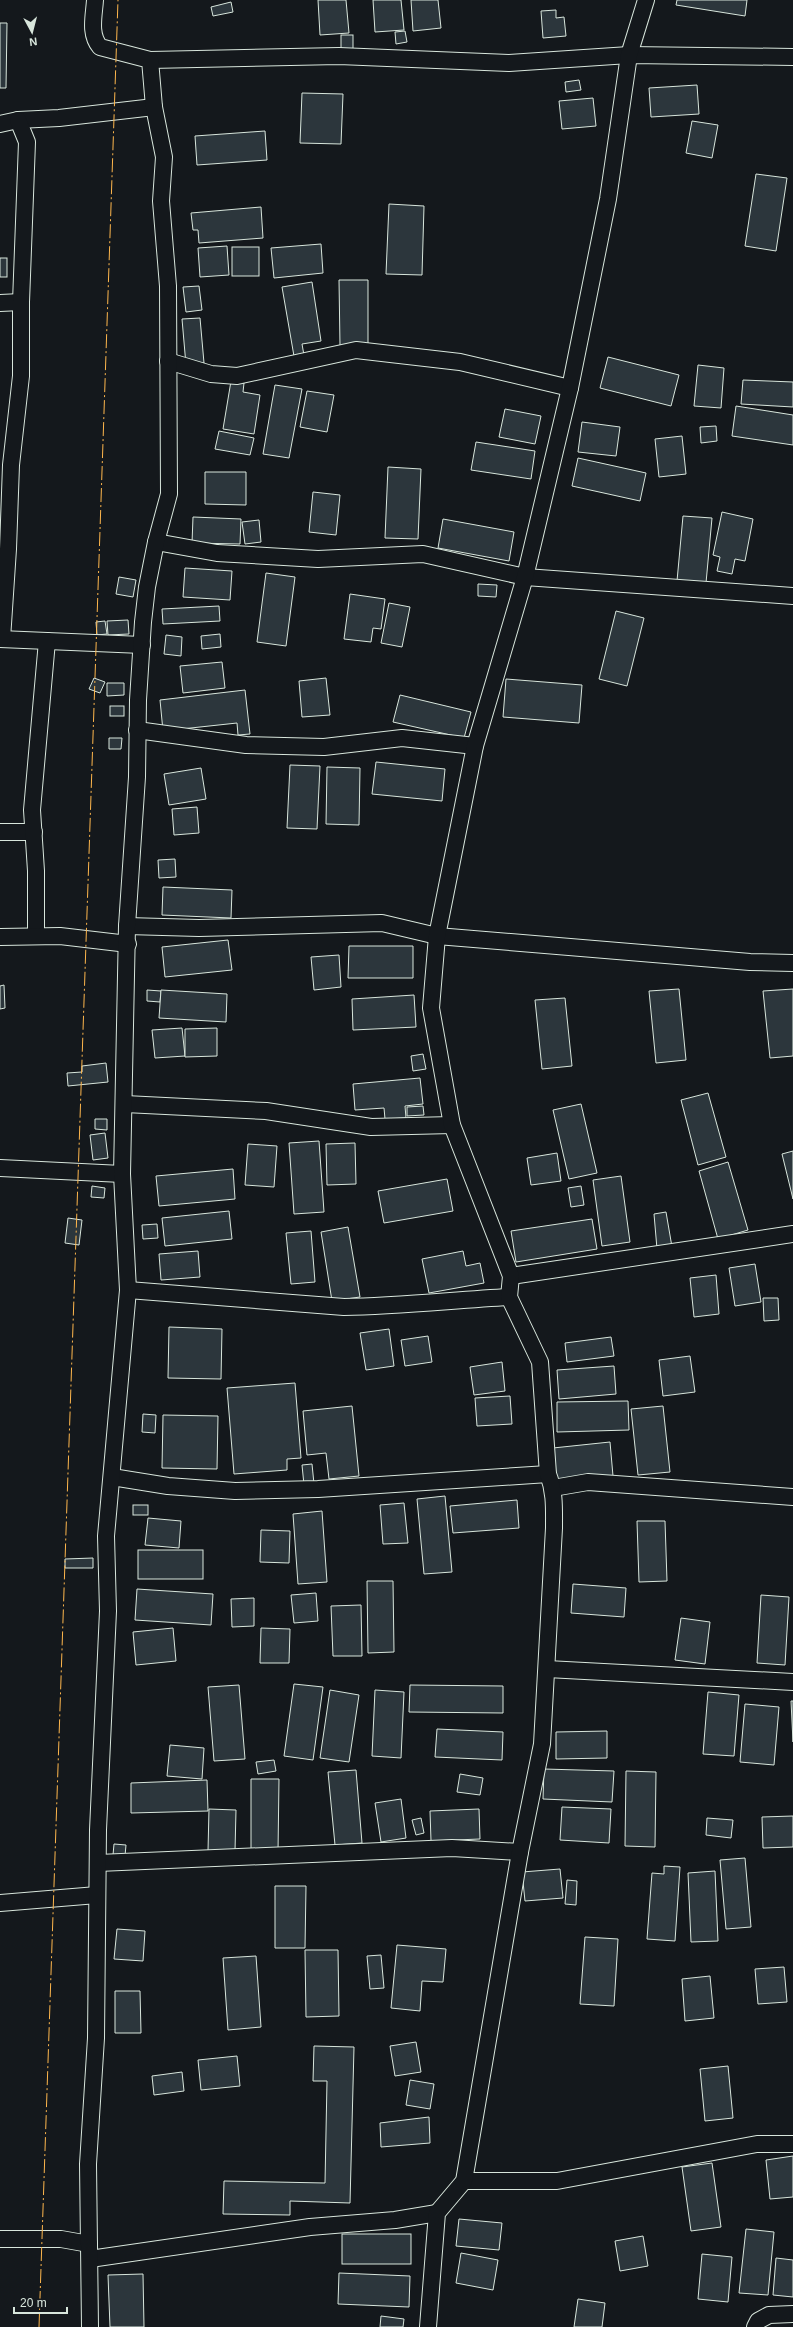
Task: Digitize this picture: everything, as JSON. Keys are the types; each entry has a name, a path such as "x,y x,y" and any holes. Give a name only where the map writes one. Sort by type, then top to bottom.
{"street":[{"path":"95,0 93,30 96,41 100,47 150,60 339,56 509,63 630,55 793,57"},
{"path":"428,2327 437,2213 464,2181 520,1852 542,1744 554,1528 540,1362 509,1296 512,1276 452,1125 431,1008 437,936 475,746 525,577 570,388 608,199 630,55 646,0"},
{"path":"90,2327 88,2164 96,2038 97,1895 108,1612 106,1536 128,1290 122,1174 125,1104 128,944 127,926 137,777 137,730 142,645 147,587 156,542 169,494 168,286 160,201 164,157 154,107 150,60"},
{"path":"0,124 18,120 59,118 154,107"},
{"path":"18,120 27,142 20,302 20,376 5,466 8,549 1,639 142,645"},
{"path":"0,303 20,302"},
{"path":"168,361 211,374 237,376 356,350 460,362 570,388"},
{"path":"156,542 217,553 318,559 423,554 525,577 793,596"},
{"path":"36,936 36,871 32,810 47,641"},
{"path":"137,730 246,745 324,747 402,738 475,746"},
{"path":"0,832 34,832"},
{"path":"127,926 199,928 382,924 437,936 750,962 793,963"},
{"path":"0,937 60,936 128,944"},
{"path":"125,1104 266,1111 371,1127 452,1125"},
{"path":"0,1168 122,1174"},
{"path":"512,1276 793,1234"},
{"path":"128,1290 344,1307 379,1307 403,1303 509,1296"},
{"path":"112,1477 168,1486 235,1491 550,1480 793,1497"},
{"path":"547,1669 793,1682"},
{"path":"98,1863 452,1848 520,1852"},
{"path":"0,1903 97,1895"},
{"path":"464,2181 557,2181 757,2144 793,2144"},
{"path":"0,2239 61,2239 90,2252 310,2227 395,2220 437,2213"},
{"path":"756,2327 758,2321 769,2315 793,2314"}],"building":[{"path":"318,0 346,0 349,33 320,35"},
{"path":"373,0 401,0 404,30 375,32"},
{"path":"411,0 438,0 441,28 413,31"},
{"path":"677,0 747,0 745,16 676,5"},
{"path":"231,2 233,12 213,16 211,7"},
{"path":"556,10 556,18 564,17 566,36 543,38 541,11"},
{"path":"0,23 7,23 6,88 0,88"},
{"path":"405,31 407,42 396,44 395,32"},
{"path":"341,35 353,35 353,50 341,50"},
{"path":"579,80 581,90 566,92 565,82"},
{"path":"697,85 699,114 651,117 649,88"},
{"path":"302,93 343,94 341,144 300,143"},
{"path":"593,98 596,126 562,129 559,101"},
{"path":"692,121 718,125 712,158 686,153"},
{"path":"265,131 267,160 197,165 195,136"},
{"path":"756,174 787,178 776,251 745,246"},
{"path":"389,204 424,206 422,275 386,274"},
{"path":"261,207 263,238 199,243 198,230 193,230 191,213"},
{"path":"321,244 323,273 274,278 271,248"},
{"path":"227,246 229,275 200,277 198,248"},
{"path":"232,247 259,247 259,276 232,276"},
{"path":"0,258 7,258 7,277 0,277"},
{"path":"339,280 368,280 368,346 340,346"},
{"path":"312,282 321,341 302,344 305,361 295,362 282,287"},
{"path":"199,286 202,310 186,312 183,287"},
{"path":"200,318 204,363 186,365 182,319"},
{"path":"608,357 679,375 671,406 600,388"},
{"path":"698,365 724,368 721,408 694,406"},
{"path":"743,380 793,382 793,407 741,404"},
{"path":"231,381 244,383 243,392 260,395 254,434 223,429"},
{"path":"275,385 302,389 289,458 263,454"},
{"path":"307,391 334,395 327,432 300,427"},
{"path":"736,406 793,415 793,445 732,436"},
{"path":"505,409 541,416 535,444 499,437"},
{"path":"582,422 620,427 616,456 578,452"},
{"path":"716,426 717,441 701,443 700,427"},
{"path":"219,431 254,438 250,455 215,449"},
{"path":"682,436 686,474 659,477 655,439"},
{"path":"476,442 535,451 531,479 471,470"},
{"path":"578,458 646,473 640,501 572,486"},
{"path":"388,467 421,469 418,539 385,538"},
{"path":"205,472 246,472 246,505 205,504"},
{"path":"313,492 340,495 336,535 309,532"},
{"path":"722,512 753,519 745,561 735,559 732,574 717,571 720,557 713,555"},
{"path":"683,516 712,518 706,583 677,581"},
{"path":"193,517 241,519 240,544 192,543"},
{"path":"443,519 514,532 509,561 438,548"},
{"path":"259,520 261,542 245,544 242,522"},
{"path":"185,568 232,571 230,600 183,597"},
{"path":"266,573 295,577 286,646 257,642"},
{"path":"119,577 136,580 133,597 116,594"},
{"path":"478,584 497,585 496,597 478,596"},
{"path":"350,594 385,599 381,629 373,628 371,642 344,639"},
{"path":"389,603 410,607 402,647 381,643"},
{"path":"219,606 220,621 163,624 162,609"},
{"path":"616,611 644,618 627,686 599,679"},
{"path":"128,620 129,634 108,635 107,621"},
{"path":"105,621 107,634 97,635 96,622"},
{"path":"220,634 221,647 202,649 201,636"},
{"path":"166,635 182,637 181,656 164,654"},
{"path":"222,662 225,688 183,693 180,666"},
{"path":"94,678 105,682 100,693 89,689"},
{"path":"326,678 330,715 302,717 299,681"},
{"path":"506,679 582,685 579,723 503,717"},
{"path":"107,683 124,683 124,695 107,696"},
{"path":"245,690 250,734 238,735 237,723 163,731 160,700"},
{"path":"400,695 471,712 464,738 393,722"},
{"path":"110,706 124,706 124,716 110,716"},
{"path":"109,738 122,738 121,749 109,749"},
{"path":"376,762 445,769 442,801 372,794"},
{"path":"290,765 320,766 317,829 287,828"},
{"path":"327,767 360,768 359,825 326,824"},
{"path":"201,768 206,799 169,805 164,774"},
{"path":"197,807 199,833 174,835 172,809"},
{"path":"175,859 176,877 159,878 158,860"},
{"path":"163,887 232,890 231,918 162,915"},
{"path":"228,940 232,970 165,977 162,947"},
{"path":"349,946 413,946 413,978 348,978"},
{"path":"339,955 341,987 314,990 311,957"},
{"path":"4,985 5,1008 0,1009 0,986"},
{"path":"679,989 686,1060 656,1063 649,991"},
{"path":"793,989 793,1056 770,1058 763,991"},
{"path":"147,990 161,991 160,1002 147,1001"},
{"path":"161,990 227,994 226,1022 159,1018"},
{"path":"414,995 416,1027 353,1030 352,999"},
{"path":"565,998 572,1066 542,1069 535,1000"},
{"path":"182,1028 185,1056 155,1058 152,1030"},
{"path":"217,1028 217,1056 185,1057 185,1029"},
{"path":"423,1054 426,1069 413,1071 411,1056"},
{"path":"106,1063 108,1082 68,1086 67,1073 82,1072 82,1066"},
{"path":"420,1078 423,1104 405,1106 406,1118 385,1119 384,1108 355,1110 353,1084"},
{"path":"708,1093 726,1157 698,1165 681,1100"},
{"path":"581,1104 597,1173 569,1179 553,1110"},
{"path":"423,1106 424,1115 407,1116 407,1107"},
{"path":"95,1119 107,1119 107,1130 95,1129"},
{"path":"105,1133 108,1158 93,1160 90,1135"},
{"path":"319,1141 324,1212 294,1214 289,1143"},
{"path":"355,1143 356,1184 327,1185 326,1144"},
{"path":"248,1144 277,1146 274,1187 245,1185"},
{"path":"793,1151 793,1199 782,1154"},
{"path":"557,1153 561,1181 531,1185 527,1158"},
{"path":"728,1162 748,1230 718,1239 699,1171"},
{"path":"233,1169 235,1199 159,1206 156,1176"},
{"path":"621,1176 630,1242 602,1246 593,1180"},
{"path":"447,1179 453,1211 384,1223 378,1191"},
{"path":"92,1186 105,1188 104,1198 91,1197"},
{"path":"581,1186 584,1205 571,1207 568,1188"},
{"path":"229,1211 232,1239 165,1246 162,1218"},
{"path":"666,1212 672,1247 657,1249 654,1214"},
{"path":"68,1218 82,1220 79,1245 65,1243"},
{"path":"592,1219 597,1249 516,1262 511,1231"},
{"path":"157,1224 158,1238 143,1239 142,1225"},
{"path":"348,1227 360,1297 332,1301 321,1232"},
{"path":"311,1231 315,1282 291,1284 286,1233"},
{"path":"198,1251 200,1277 161,1280 159,1254"},
{"path":"463,1251 466,1266 480,1263 484,1283 429,1293 422,1259"},
{"path":"755,1264 761,1302 735,1306 729,1268"},
{"path":"716,1275 719,1314 694,1317 690,1278"},
{"path":"763,1298 778,1298 779,1320 764,1321"},
{"path":"169,1327 222,1329 221,1379 168,1378"},
{"path":"389,1329 394,1366 366,1370 360,1333"},
{"path":"428,1336 432,1362 405,1366 401,1340"},
{"path":"611,1337 614,1356 567,1362 565,1343"},
{"path":"690,1356 695,1392 663,1396 659,1360"},
{"path":"502,1362 505,1391 474,1395 470,1367"},
{"path":"614,1366 616,1394 559,1399 557,1370"},
{"path":"295,1383 301,1458 287,1459 287,1470 234,1474 227,1388"},
{"path":"510,1396 512,1424 477,1426 475,1398"},
{"path":"628,1401 629,1430 557,1432 557,1402"},
{"path":"352,1406 359,1476 329,1479 326,1453 307,1455 303,1411"},
{"path":"663,1406 670,1472 638,1475 631,1409"},
{"path":"143,1414 156,1415 155,1433 142,1432"},
{"path":"163,1415 218,1416 217,1469 162,1468"},
{"path":"610,1442 613,1476 556,1481 553,1448"},
{"path":"312,1464 314,1484 304,1485 302,1465"},
{"path":"445,1496 452,1572 424,1574 417,1499"},
{"path":"517,1500 519,1528 453,1533 450,1506"},
{"path":"404,1503 408,1543 383,1544 380,1505"},
{"path":"133,1505 148,1505 148,1515 133,1515"},
{"path":"322,1511 327,1582 298,1584 293,1514"},
{"path":"148,1518 181,1521 179,1548 145,1545"},
{"path":"637,1521 665,1521 667,1581 639,1582"},
{"path":"261,1530 290,1531 289,1563 260,1562"},
{"path":"138,1550 203,1550 203,1579 138,1579"},
{"path":"93,1558 93,1568 65,1568 65,1559"},
{"path":"367,1581 393,1581 394,1652 368,1653"},
{"path":"573,1584 626,1588 624,1617 571,1613"},
{"path":"137,1589 213,1594 211,1625 135,1620"},
{"path":"316,1593 318,1621 294,1623 291,1595"},
{"path":"761,1595 789,1597 785,1665 757,1663"},
{"path":"254,1598 254,1626 232,1627 231,1599"},
{"path":"361,1605 362,1656 333,1656 331,1606"},
{"path":"681,1618 710,1622 705,1664 675,1660"},
{"path":"173,1628 176,1661 136,1665 133,1632"},
{"path":"261,1628 290,1629 289,1663 260,1663"},
{"path":"294,1684 323,1687 313,1760 284,1756"},
{"path":"239,1685 245,1759 214,1761 208,1687"},
{"path":"410,1685 503,1686 503,1713 409,1712"},
{"path":"330,1690 359,1695 349,1762 320,1758"},
{"path":"375,1690 404,1692 401,1758 372,1756"},
{"path":"708,1692 739,1695 734,1756 703,1754"},
{"path":"791,1701 793,1701 793,1742"},
{"path":"745,1704 779,1707 774,1765 740,1762"},
{"path":"437,1729 503,1732 502,1760 435,1757"},
{"path":"607,1731 607,1758 556,1759 556,1732"},
{"path":"170,1745 204,1748 202,1779 167,1776"},
{"path":"274,1760 276,1771 258,1774 256,1762"},
{"path":"544,1769 614,1771 612,1802 543,1799"},
{"path":"356,1770 362,1843 335,1845 328,1772"},
{"path":"626,1771 656,1772 655,1847 625,1846"},
{"path":"460,1774 483,1778 480,1795 457,1792"},
{"path":"251,1779 279,1779 278,1852 251,1852"},
{"path":"207,1780 208,1811 131,1813 131,1783"},
{"path":"401,1799 406,1838 381,1842 375,1803"},
{"path":"562,1807 611,1809 609,1843 560,1840"},
{"path":"209,1809 236,1810 235,1851 208,1851"},
{"path":"479,1809 480,1839 431,1841 430,1811"},
{"path":"793,1816 793,1847 763,1848 762,1817"},
{"path":"421,1818 424,1833 416,1835 412,1820"},
{"path":"707,1818 733,1820 731,1838 706,1835"},
{"path":"114,1844 126,1845 125,1856 113,1855"},
{"path":"745,1858 751,1927 726,1929 720,1860"},
{"path":"664,1866 680,1867 675,1941 647,1939 652,1873 664,1874"},
{"path":"560,1869 563,1898 525,1901 522,1872"},
{"path":"715,1871 718,1941 691,1942 688,1873"},
{"path":"567,1880 577,1881 576,1905 565,1904"},
{"path":"275,1886 306,1886 305,1948 275,1948"},
{"path":"117,1929 145,1931 143,1961 114,1959"},
{"path":"585,1937 618,1939 614,2006 580,2004"},
{"path":"397,1945 446,1949 443,1982 422,1981 420,2011 391,2008"},
{"path":"305,1950 338,1950 339,2016 306,2017"},
{"path":"381,1955 384,1988 370,1989 367,1956"},
{"path":"256,1956 261,2027 228,2030 223,1958"},
{"path":"784,1967 787,2002 758,2004 755,1969"},
{"path":"710,1976 714,2018 685,2021 682,1979"},
{"path":"115,1991 140,1991 141,2033 115,2033"},
{"path":"416,2042 421,2072 395,2076 390,2046"},
{"path":"314,2046 354,2047 350,2203 290,2201 290,2215 223,2214 224,2181 325,2183 327,2081 313,2081"},
{"path":"237,2056 240,2086 201,2090 198,2060"},
{"path":"728,2066 733,2118 705,2121 700,2069"},
{"path":"182,2072 184,2091 154,2095 152,2076"},
{"path":"410,2080 434,2084 430,2109 406,2105"},
{"path":"429,2117 430,2143 381,2147 380,2123"},
{"path":"793,2156 793,2197 770,2199 766,2160"},
{"path":"712,2163 721,2227 691,2231 682,2167"},
{"path":"459,2219 502,2223 499,2250 456,2246"},
{"path":"746,2229 774,2232 768,2295 739,2293"},
{"path":"342,2234 411,2234 411,2264 342,2264"},
{"path":"643,2236 648,2266 620,2271 615,2241"},
{"path":"461,2253 498,2260 493,2290 456,2283"},
{"path":"702,2254 732,2257 728,2302 698,2299"},
{"path":"776,2258 793,2260 793,2297 773,2295"},
{"path":"339,2273 410,2276 409,2307 338,2304"},
{"path":"143,2274 144,2327 110,2327 108,2275"},
{"path":"578,2299 605,2303 602,2327 574,2327"},
{"path":"381,2316 404,2319 403,2327 380,2327"}],"power":[{"path":"39,2327 118,0"}]}
